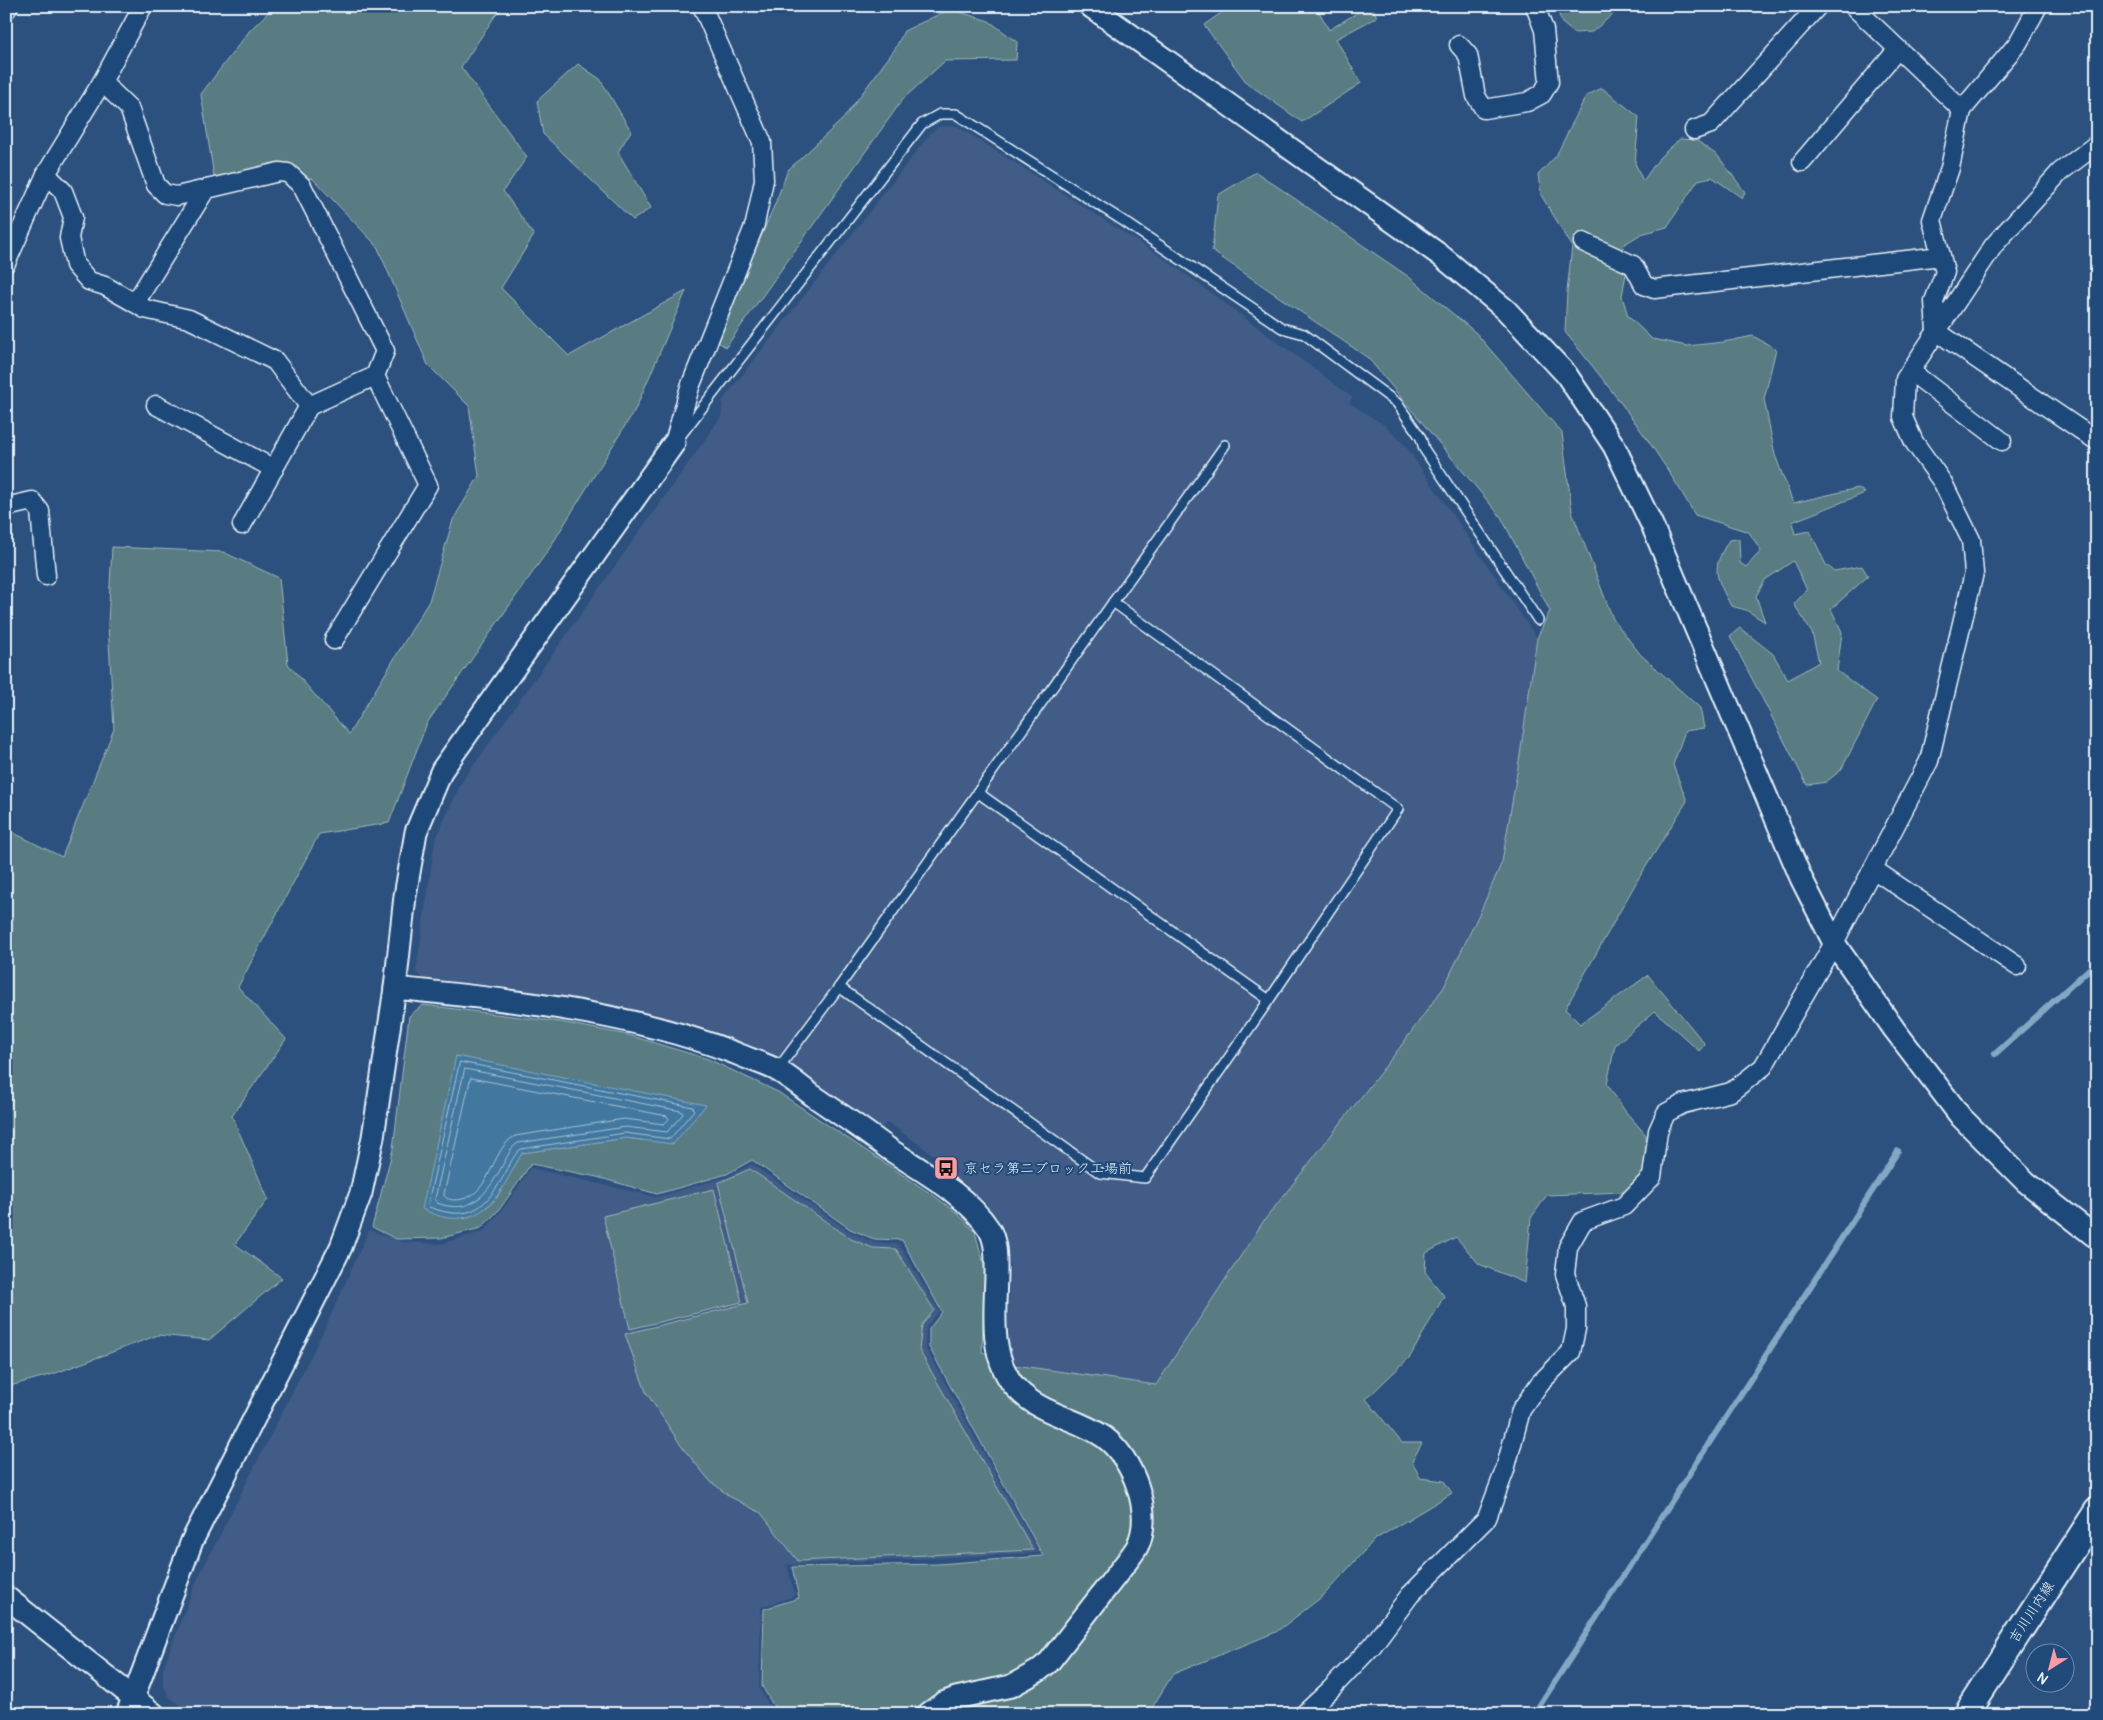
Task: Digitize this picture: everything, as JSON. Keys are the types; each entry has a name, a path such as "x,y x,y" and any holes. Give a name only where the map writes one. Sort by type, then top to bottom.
{"main road":[{"name":"吉川川内線","path":"1966,1714 2097,1511"}],"street":[{"path":"6,10 9,6"},
{"path":"6,263 46,174 102,82 143,6"},
{"path":"130,1705 192,1541 340,1247 361,1193 373,1137 395,988 405,896 416,832 442,770 674,443 690,387 755,224 764,180 762,142 702,6"},
{"path":"1090,6 1440,254 1506,310 1566,374 1614,446 1648,516 1801,878 1834,943 1894,1029 1962,1117 2026,1182 2097,1238"},
{"path":"1459,45 1468,55 1476,96 1484,109 1527,102 1542,94 1549,82 1544,30 1535,6"},
{"path":"1694,130 1711,124 1818,6"},
{"path":"1853,6 1962,110"},
{"path":"1936,331 1934,301 1945,272 1932,220 1950,168 1962,110 2018,43 2038,6"},
{"path":"1802,162 1898,49"},
{"path":"102,82 129,108 156,185 165,194 177,196 279,172 288,173 302,186 385,351 375,376 309,406 242,525"},
{"path":"1304,1714 1372,1646 1410,1594 1487,1518 1505,1470 1521,1410 1540,1383 1571,1352 1576,1329 1576,1306 1565,1274 1568,1247 1583,1221 1624,1206 1652,1177 1658,1130 1666,1113 1682,1104 1732,1092 1762,1067 1834,943 1929,761 1974,572 1970,540 1943,483 1914,442 1902,417 1905,379 1994,245 2060,172 2097,144"},
{"path":"46,174 63,191 73,216 69,238 75,265 89,281 105,286 145,309 189,319 275,361 309,406"},
{"path":"135,303 206,189"},
{"path":"1583,242 1633,265 1644,285 1654,289 1941,256"},
{"path":"1936,331 2097,442"},
{"path":"1910,371 2002,441"},
{"path":"334,640 428,485 375,376"},
{"path":"156,405 274,468"},
{"path":"6,507 32,502 40,510 46,576"},
{"path":"1873,869 2017,966"},
{"path":"395,988 517,1001 613,1017 677,1033 777,1070 948,1190 977,1213 991,1232 996,1253 995,1332 997,1350 1007,1378 1024,1396 1045,1410 1102,1435 1116,1447 1137,1483 1143,1506 1138,1546 1049,1662 1023,1681 1010,1686 956,1698 943,1703 928,1714"},
{"path":"6,1596 130,1705 154,1714"}],"lane":[{"path":"674,443 922,124 940,114 956,114 1126,222 1282,328 1304,334 1397,403 1421,438 1424,449 1538,620"},
{"path":"777,1070 839,987 1225,445"},
{"path":"839,987 1100,1173 1145,1178 1269,1000 1398,809 1113,602"},
{"path":"977,792 1269,1000"}],"shaded area":[{"path":"957,126 1162,257 1352,397 1349,403 1383,424 1405,445 1537,638 1502,862 1444,987 1398,1050 1263,1222 1156,1385 1014,1365 1007,1349 1010,1264 1004,1231 985,1202 952,1179 957,1171 887,1122 882,1129 812,1079 751,1049 658,1017 552,998 426,982 416,972 435,841 461,783 721,417 723,400 930,134 938,127"},
{"path":"752,1164 850,1232 875,1243 899,1244 939,1311 926,1327 925,1347 1039,1553 787,1565 795,1596 761,1607 759,1687 774,1714 190,1714 169,1696 163,1684 163,1668 197,1580 327,1324 369,1230 402,1242 441,1244 484,1231 503,1209 531,1168 656,1197 727,1177"}],"green space":[{"path":"275,6 505,6 495,16 461,67 527,157 503,191 534,235 501,288 569,356 686,291 636,408 549,549 427,723 389,823 319,834 238,987 286,1039 232,1116 268,1199 235,1244 282,1278 209,1340 158,1335 53,1374 6,1387 6,829 62,857 114,729 108,624 112,547 223,552 279,578 288,664 349,734 429,601 453,520 479,476 469,406 428,365 377,246 312,178 215,183 201,94 251,29"},
{"path":"1231,6 1316,6 1329,30 1368,6 1372,6 1377,17 1336,39 1361,83 1302,122 1247,83 1204,25"},
{"path":"1556,6 1620,6 1619,9 1592,32 1574,33 1562,23"},
{"path":"950,9 989,21 1017,42 1016,60 945,61 903,99 726,347 716,341 788,170 843,119 895,49 904,31"},
{"path":"578,64 600,79 631,131 618,152 651,208 633,220 543,134 537,101"},
{"path":"1602,88 1639,117 1635,163 1643,181 1660,157 1680,139 1696,140 1718,156 1745,192 1742,198 1712,177 1698,180 1667,227 1641,234 1623,245 1626,274 1622,296 1628,316 1652,339 1687,346 1724,342 1753,336 1776,349 1764,399 1775,455 1793,503 1858,488 1865,493 1792,522 1795,534 1810,531 1826,565 1834,571 1862,566 1868,576 1831,609 1842,632 1837,671 1877,700 1841,770 1826,782 1807,785 1730,636 1740,628 1773,654 1788,680 1819,662 1812,633 1794,604 1807,590 1793,561 1765,580 1756,596 1765,622 1746,610 1731,606 1717,573 1717,566 1723,550 1729,540 1739,539 1740,563 1746,567 1761,551 1749,532 1695,515 1634,420 1565,332 1572,246 1541,195 1538,175 1556,156 1586,96"},
{"path":"1256,172 1409,277 1476,333 1562,433 1572,512 1613,619 1640,654 1700,708 1704,728 1685,731 1673,765 1687,801 1637,881 1565,1009 1580,1024 1648,975 1705,1044 1699,1051 1655,1011 1615,1045 1607,1084 1625,1111 1646,1135 1645,1172 1624,1192 1547,1195 1531,1218 1525,1283 1479,1264 1456,1237 1426,1253 1425,1272 1444,1296 1410,1357 1366,1399 1402,1443 1422,1443 1412,1461 1420,1478 1444,1481 1452,1493 1374,1540 1323,1596 1276,1632 1173,1674 1148,1714 778,1714 762,1686 764,1609 799,1598 792,1567 938,1564 1043,1556 929,1347 929,1329 942,1312 902,1240 874,1239 850,1229 752,1160 727,1174 657,1194 597,1177 531,1164 499,1210 481,1228 441,1238 396,1239 372,1227 393,1149 409,1016 423,1005 560,1022 628,1035 708,1059 778,1092 933,1195 957,1213 975,1232 985,1268 982,1352 1014,1365 1156,1385 1263,1222 1398,1050 1444,987 1502,862 1537,638 1550,611 1501,517 1368,358 1212,251 1218,195","holes":["456,1056 642,1140 626,1138 522,1153 496,1199 487,1207 464,1219"]},
{"path":"750,1169 851,1239 873,1248 896,1249 934,1310 922,1325 919,1350 1033,1550 798,1561 761,1513 729,1496 710,1481 682,1447 646,1392 625,1334 748,1303 718,1183"},
{"path":"714,1189 742,1302 630,1329 603,1216"}],"water":[{"path":"456,1056 706,1105 673,1144 626,1138 522,1153 502,1189 486,1208 463,1218 448,1218 422,1209"}],"waterway":[{"path":"1995,1054 2097,962"},
{"path":"1534,1714 1898,1151"}],"place":[{"name":"京セラ第二ブロック工場前","path":"946,1168"}]}
